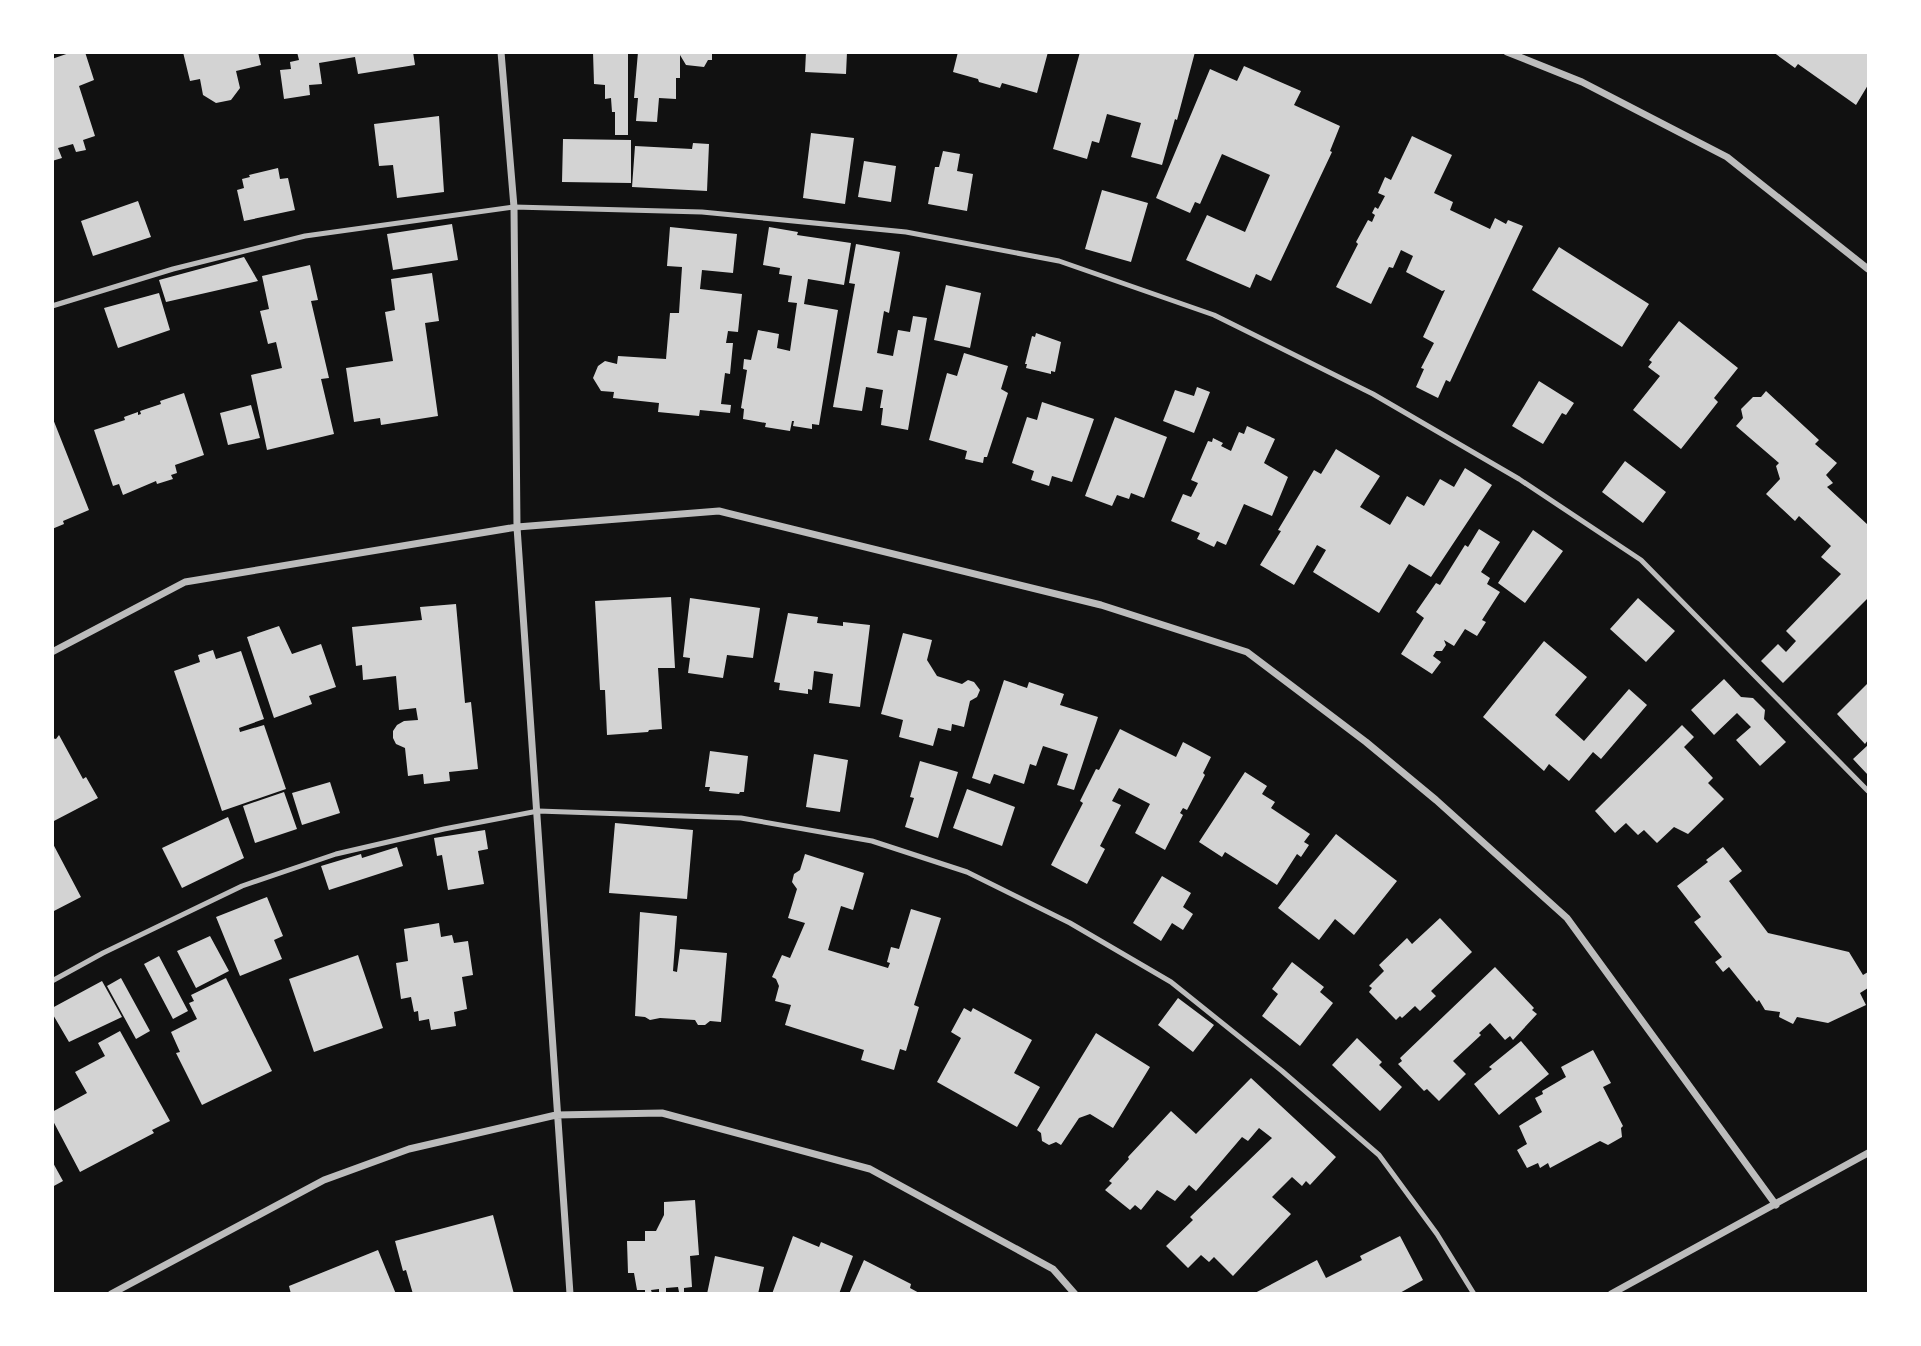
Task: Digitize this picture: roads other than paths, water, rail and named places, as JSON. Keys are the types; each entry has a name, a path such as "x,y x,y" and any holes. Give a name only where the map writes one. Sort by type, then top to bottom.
{"street":[{"path":"501,52 514,207 517,527 570,1293"},
{"path":"1507,52 1582,82 1727,157 1868,269"},
{"path":"52,652 185,582 517,527 719,511 1101,605 1247,652 1366,742 1436,800 1567,918 1776,1205"},
{"path":"111,1293 324,1180 409,1149 556,1115 662,1112 870,1169 1053,1269 1075,1293"},
{"path":"1611,1293 1868,1153"}],"lane":[{"path":"52,306 173,269 305,236 514,207 702,212 906,232 1059,261 1214,315 1373,394 1519,479 1641,560 1860,779 1868,791"},
{"path":"52,981 103,953 242,886 336,854 538,811 741,818 872,841 967,872 1070,923 1171,982 1282,1071 1379,1155 1437,1234 1474,1293"}]}
